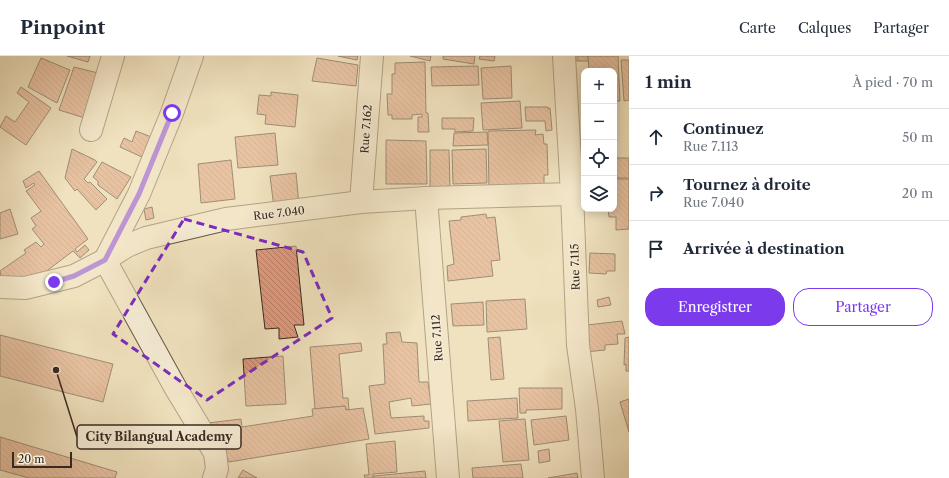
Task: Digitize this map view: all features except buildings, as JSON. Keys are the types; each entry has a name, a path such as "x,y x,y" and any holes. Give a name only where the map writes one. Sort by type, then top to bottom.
{"street":[{"path":"91,130 113,56"},
{"path":"192,56 172,113 139,194 105,260 175,388 214,453 217,470 214,478"},
{"name":"Rue 7.162","path":"360,202 372,56"},
{"name":"Rue 7.115","path":"564,56 572,194 578,345 587,409 593,478"},
{"name":"Rue 7.040","path":"0,286 25,288 54,282 74,276 146,238 167,232 226,220 360,202 426,198 572,194"},
{"name":"Rue 7.112","path":"426,198 448,478"}],"highlighted area":[{"path":"184,219 303,252 332,318 207,400 113,334"}],"place":[{"name":"City Bilangual Academy","path":"56,370"}],"route":[{"path":"54,282 74,276 105,260 139,194 172,113"}]}
